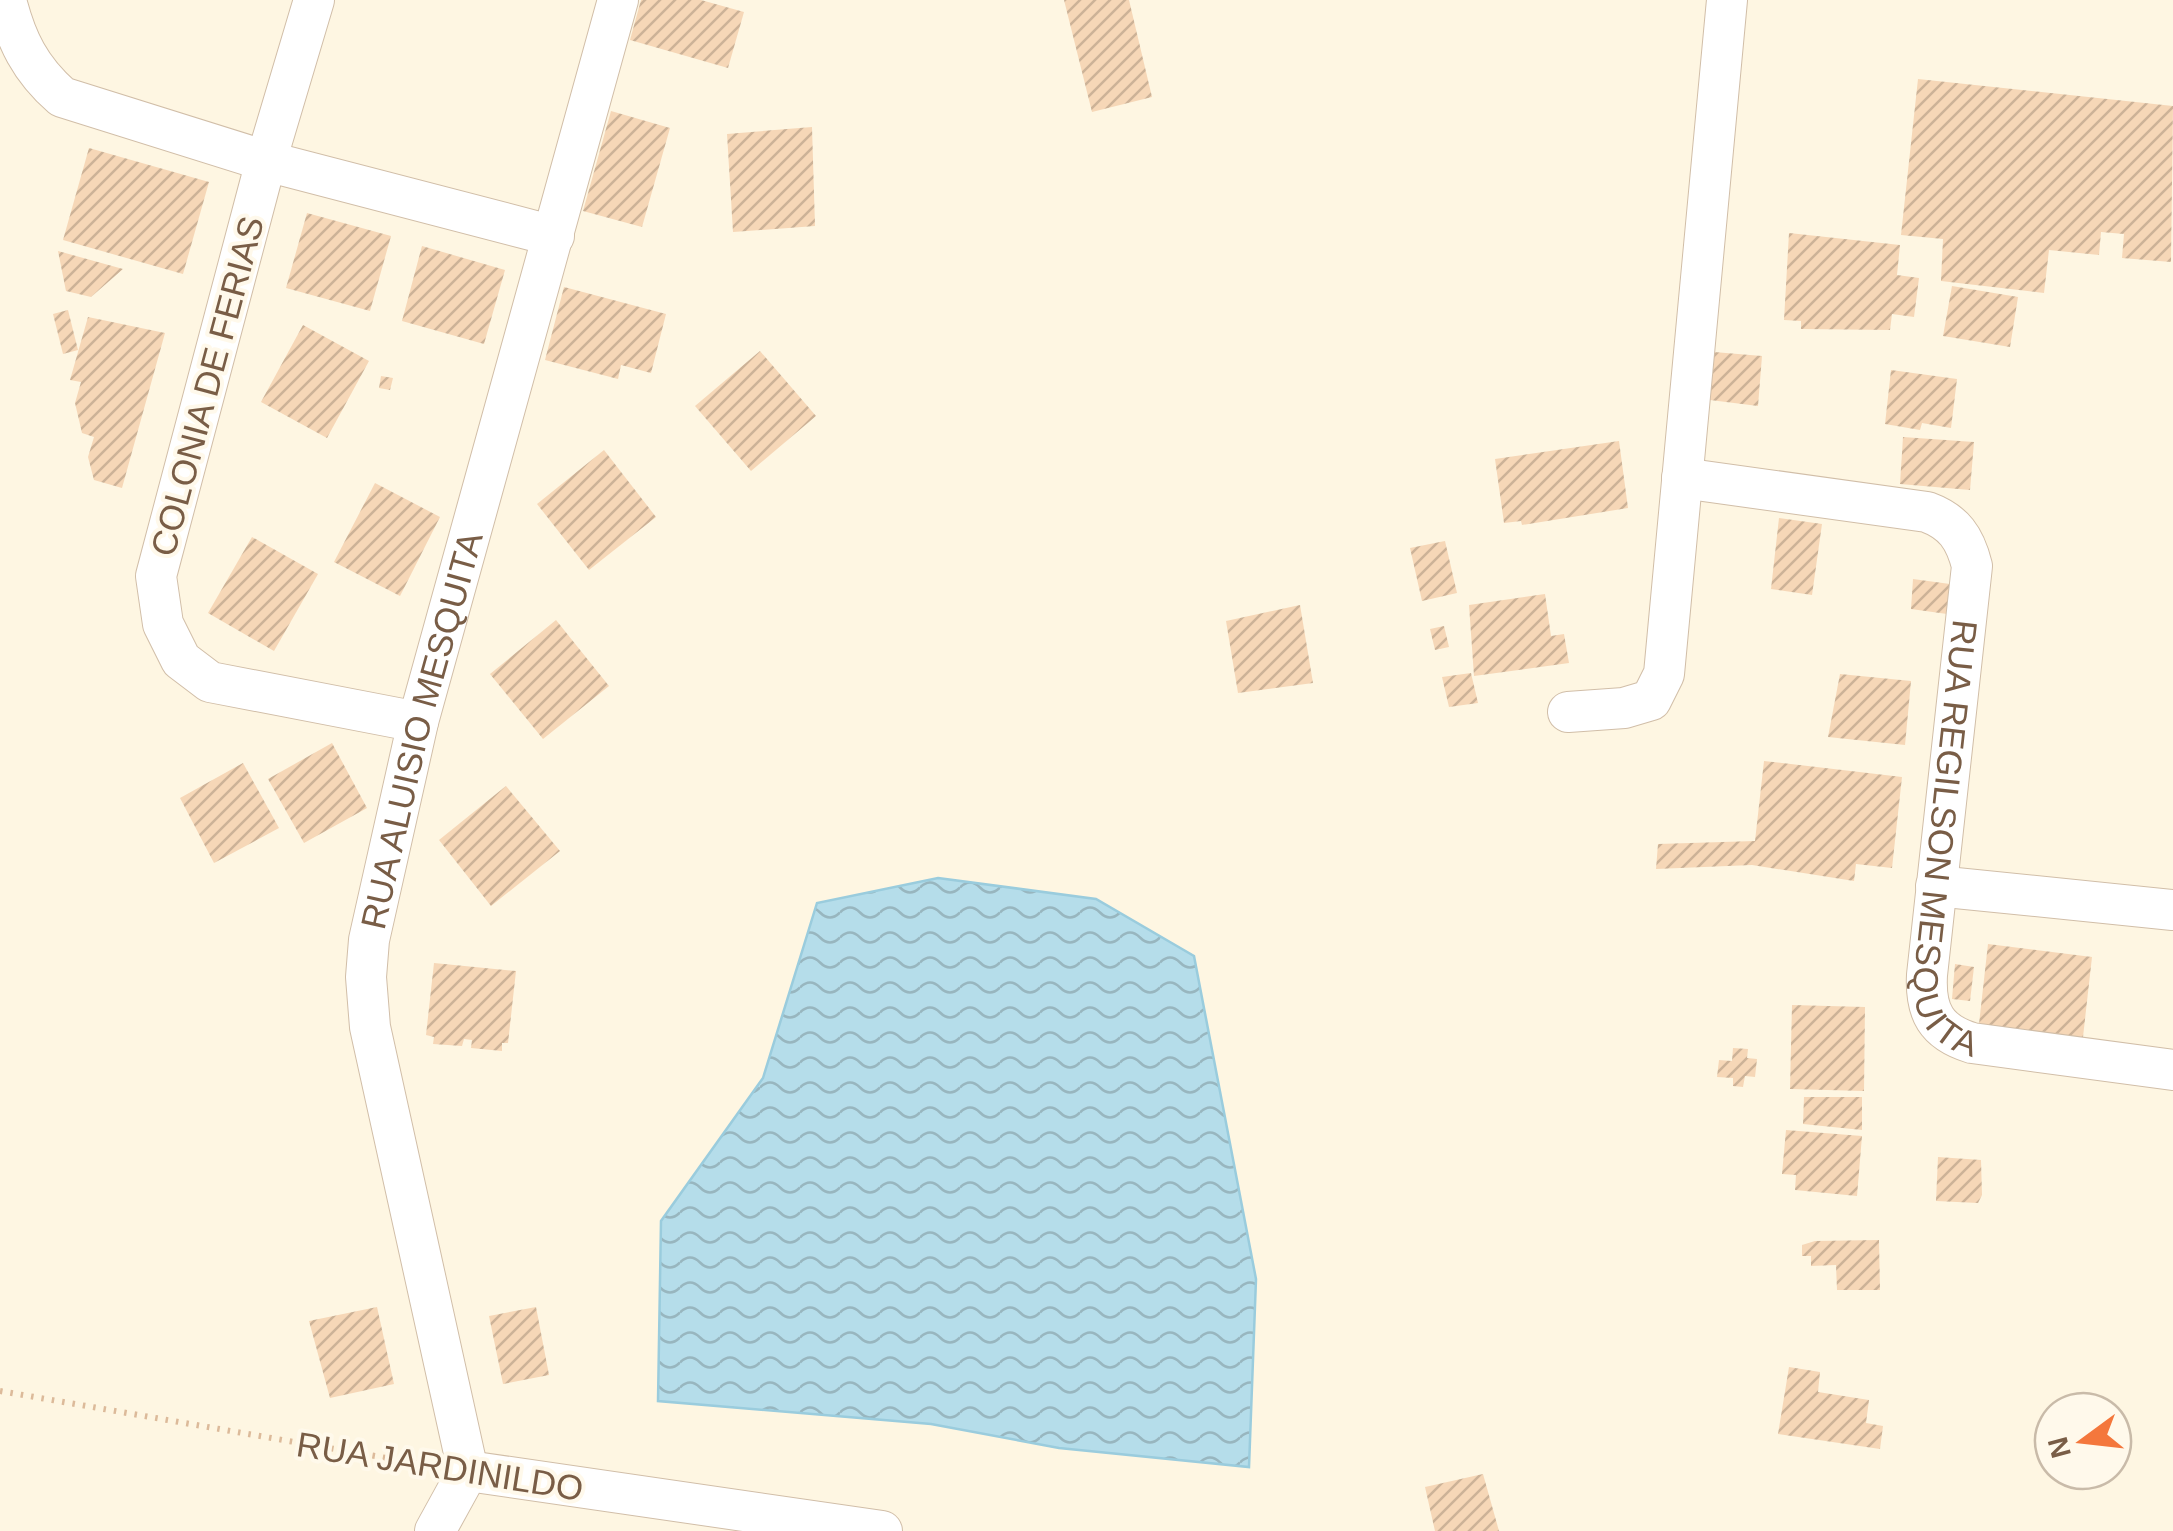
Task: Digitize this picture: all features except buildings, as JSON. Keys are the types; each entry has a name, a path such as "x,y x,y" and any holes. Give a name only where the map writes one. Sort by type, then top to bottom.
{"street":[{"path":"6,0 16,38 39,77 62,96 266,160 554,236"},
{"name":"COLONIA DE FERIAS","path":"314,0 266,160 156,576 163,624 181,660 210,682 418,722"},
{"name":"RUA ALUISIO MESQUITA","path":"468,1471 370,1027 366,978 369,940 418,722 618,0"},
{"path":"1568,712 1624,708 1651,700 1664,674 1727,0"},
{"name":"RUA REGILSON MESQUITA","path":"1682,478 1928,512 1945,519 1966,545 1972,566 1926,1000 1934,1022 1952,1037 1972,1044 2173,1070"},
{"path":"1936,886 2173,910"},
{"path":"435,1531 468,1471"},
{"name":"RUA JARDINILDO","path":"468,1471 882,1531"}],"path":[{"name":"RUA JARDINILDO","path":"0,1391 468,1471"}],"water":[{"path":"938,878 1096,899 1194,956 1256,1279 1249,1467 1059,1448 931,1424 658,1401 661,1221 763,1078 817,903"}]}
